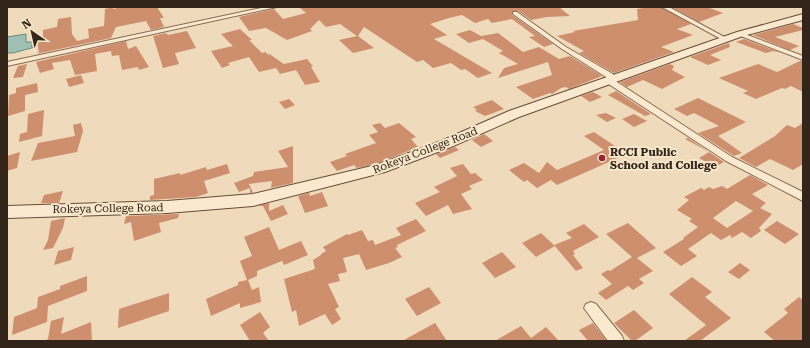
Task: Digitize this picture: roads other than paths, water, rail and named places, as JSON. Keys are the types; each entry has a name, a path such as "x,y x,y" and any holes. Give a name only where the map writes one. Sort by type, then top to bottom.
{"street":[{"path":"7,64 274,7"},
{"path":"665,7 725,39"},
{"path":"516,13 564,48 610,76 610,81 729,159 803,197"},
{"name":"Rokeya College Road","path":"7,212 166,207 253,200 380,169 446,144 514,114 725,39 803,17"},
{"path":"740,34 803,58"},
{"path":"591,308 617,341"}],"place":[{"name":"RCCI Public School and College","path":"602,158"}]}
